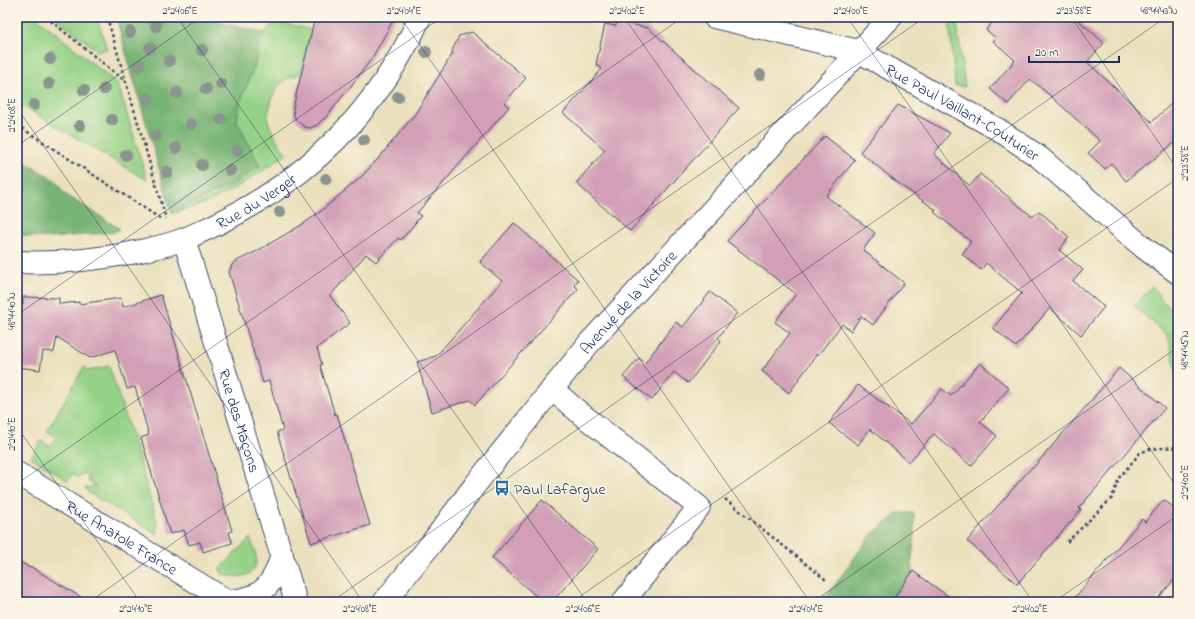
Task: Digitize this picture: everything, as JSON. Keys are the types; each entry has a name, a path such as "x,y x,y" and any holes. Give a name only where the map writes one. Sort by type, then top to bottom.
{"street":[{"name":"Rue du Verger","path":"17,262 59,263 87,260 147,249 184,239 241,212 265,198 306,168 326,151 363,111 401,56 420,17"},
{"name":"Rue Paul Vaillant-Couturier","path":"714,17 858,51 999,130 1039,157 1143,247 1178,274"},
{"name":"Avenue de la Victoire","path":"384,602 590,342 890,17"},
{"name":"Rue des Maçons","path":"184,239 296,602"},
{"path":"552,390 699,507 623,602"},
{"name":"Rue Anatole France","path":"17,472 228,602 253,596 261,592 273,578 282,555"}],"path":[{"path":"46,17 126,81"},
{"path":"17,125 167,223 107,17"},
{"path":"1067,542 1112,498 1119,478 1140,454 1150,449 1178,447"},
{"path":"699,507 722,497 826,580"}],"green space":[{"path":"17,17 36,17 118,84 147,180 17,103"},
{"path":"55,17 97,17 107,49 98,51"},
{"path":"116,17 194,17 265,33 260,39 255,65 240,102 237,121 260,166 233,184 184,206 180,211 172,214"},
{"path":"949,17 963,17 957,24 965,87 955,85"},
{"path":"274,21 312,30 301,74 289,78 279,85 269,108 269,124 279,143 287,154 223,195 195,207 180,211 184,206 201,199 260,166 237,121 240,102 255,65 260,39"},
{"path":"17,158 55,180 65,194 120,229 114,232 50,238 17,235"},
{"path":"1152,286 1162,300 1178,317 1178,380 1168,336 1134,306"},
{"path":"109,366 132,436 158,525 157,534 89,493 85,488 96,486 88,481 88,476 83,473 79,478 72,474 68,481 31,457 41,441 50,446 56,437 47,431 84,367 88,371"},
{"path":"898,513 914,513 915,535 912,557 913,571 891,602 818,602 829,593 871,535"},
{"path":"250,538 256,556 254,569 250,573 240,576 222,573 220,569"}],"building":[{"path":"315,17 395,17 372,58 351,86 327,116 317,125 310,128 305,127 297,121 294,116 293,108"},
{"path":"997,17 1075,17 1104,43 1087,62 1152,122 1178,97 1178,140 1126,181 1111,163 1105,169 1088,153 1100,141 1030,79 1008,104 990,89 1015,60 993,41 996,38 986,30"},
{"path":"617,21 648,28 739,108 630,231 576,183 605,150 563,113 602,69 596,64 605,24 616,26"},
{"path":"472,32 526,78 504,103 509,107 417,213 421,216 401,240 398,238 376,262 366,254 330,296 350,323 317,348 322,365 320,365 335,415 337,414 370,525 311,543 277,432 283,430 269,381 263,383 229,272 233,263 259,250 303,224 321,211 361,177 415,114 453,53 452,51 459,36"},
{"path":"898,105 950,133 934,154 970,186 980,174 1033,217 1039,211 1069,237 1059,250 1083,270 1073,281 1104,307 1081,335 1050,308 1016,347 993,328 1022,293 986,263 981,270 962,254 971,242 934,212 936,210 898,183 860,152"},
{"path":"825,136 855,160 826,196 875,233 863,250 904,283 873,325 861,316 851,331 842,324 818,355 817,354 789,393 762,371 790,333 775,322 796,294 727,241"},
{"path":"514,223 578,280 574,285 578,289 475,405 470,400 432,412 417,362 436,356 502,281 480,262"},
{"path":"710,292 737,313 718,338 721,341 688,383 674,372 652,400 623,377 639,358 645,363 676,322 683,327"},
{"path":"161,295 232,531 229,532 232,543 203,552 200,542 189,545 184,530 170,534 141,438 149,435 135,387 127,389 115,350 90,358 57,337 54,352 43,351 40,370 17,367 17,304 23,305 23,297 59,298 59,304 79,302 79,304 121,298 123,307"},
{"path":"980,363 1009,388 980,422 997,436 971,466 934,434 909,462 870,429 858,445 829,423 858,385 911,424 942,389 951,396"},
{"path":"1119,368 1165,408 1079,508 1081,510 1017,584 967,541 1032,467 1033,468"},
{"path":"542,500 598,549 552,602 543,602 492,558"},
{"path":"1164,500 1178,511 1178,575 1155,602 1071,602 1142,519 1145,522"},
{"path":"17,560 30,568 31,567 89,602 17,602"},
{"path":"913,571 956,602 891,602"}],"place":[{"name":"Paul Lafargue","path":"502,488"}]}
